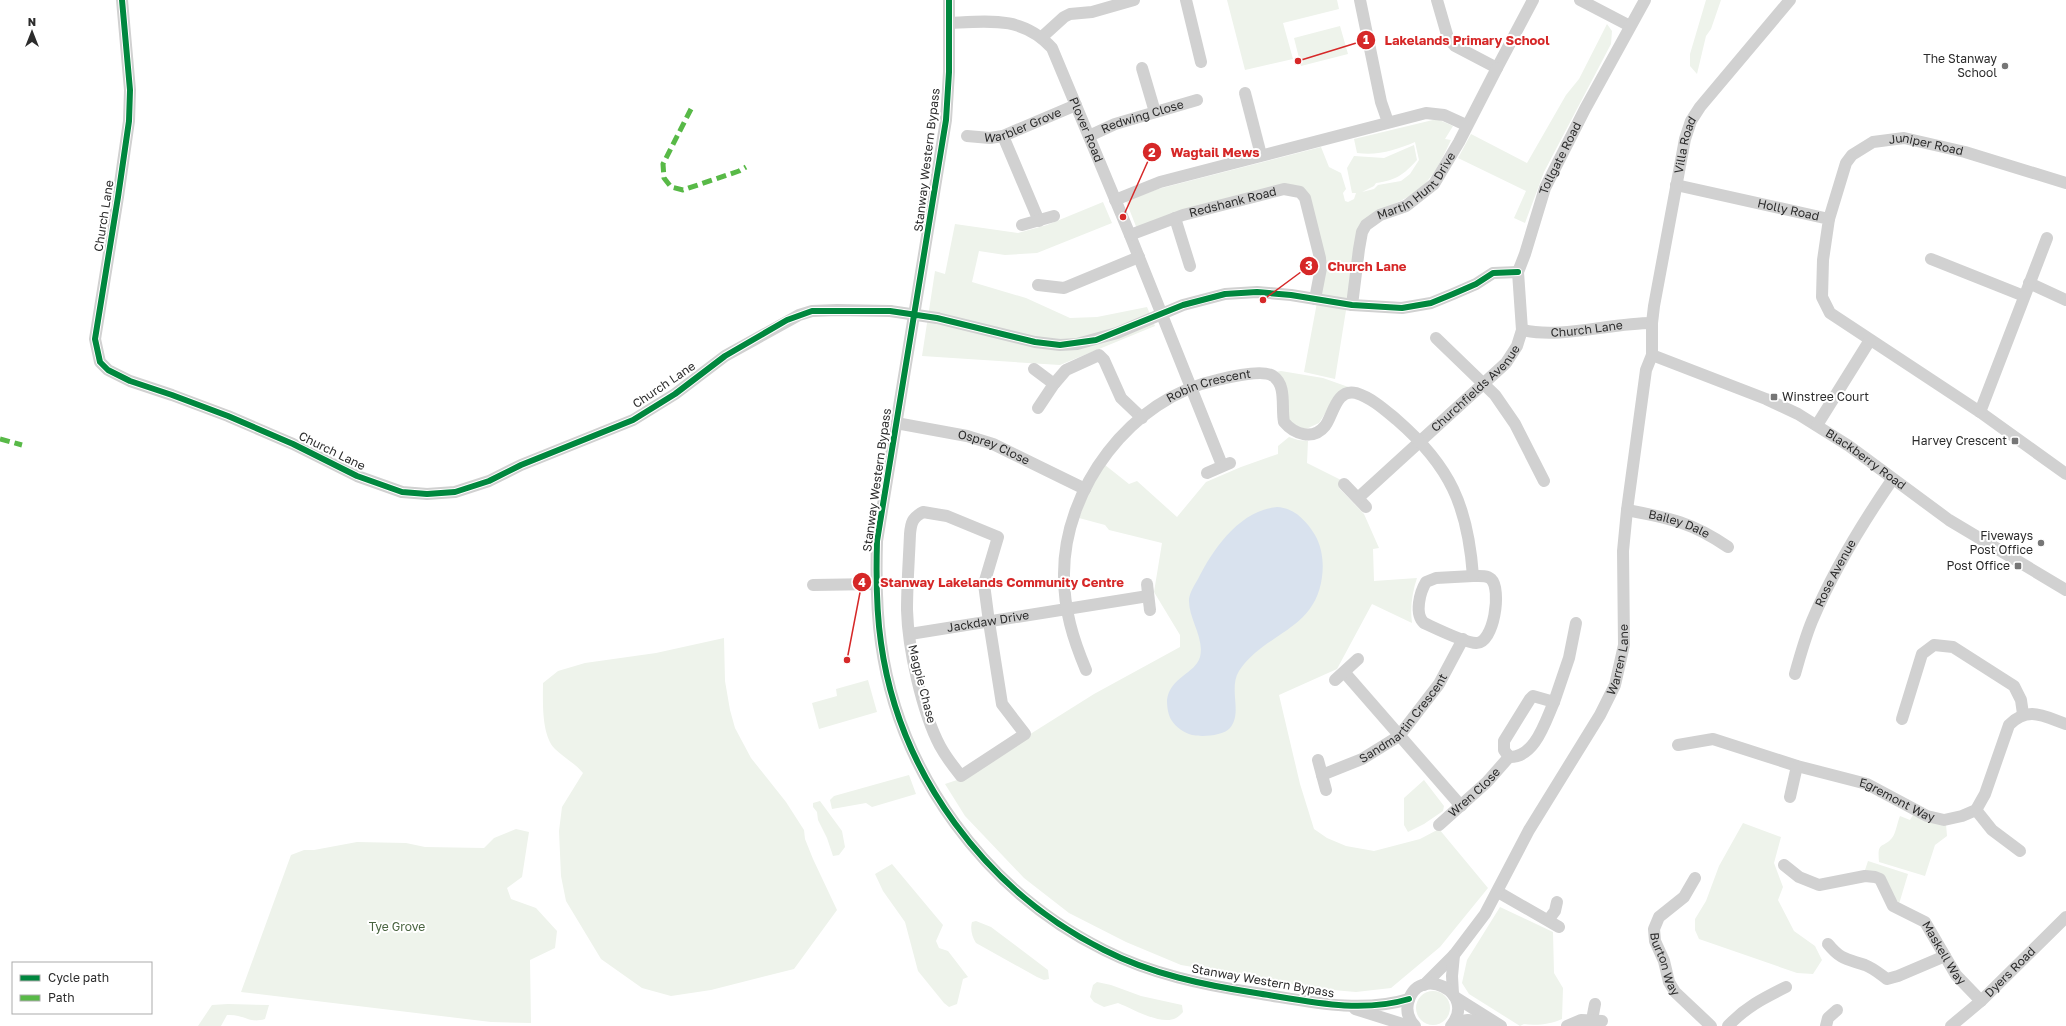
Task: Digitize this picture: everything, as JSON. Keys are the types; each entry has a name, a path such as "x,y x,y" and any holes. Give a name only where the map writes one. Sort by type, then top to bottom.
{"street":[{"name":"Church Lane","path":"122,0 129,70 129,114 118,198 95,339 100,362 108,370 130,381 228,416 293,444 326,462 364,479 402,492 427,494 455,492 489,481 521,465 633,420 675,394 725,356 799,315 812,311 890,311 937,318 1035,342 1060,345 1096,340 1117,333 1161,313"},
{"name":"Stanway Western Bypass","path":"949,0 950,23 946,120 877,541 876,584 881,644 899,719 914,755 952,822 1003,878 1025,898 1063,926 1104,950 1142,966 1192,981 1232,990 1349,1007 1409,1026"},
{"path":"1042,37 1064,17 1070,14 1092,12 1131,0"},
{"path":"1186,0 1201,62"},
{"path":"1360,0 1381,102 1388,122"},
{"path":"1437,0 1448,38 1455,46 1496,68"},
{"name":"Martin Hunt Drive","path":"1352,305 1359,249 1362,232 1366,225 1380,215 1406,206 1434,184 1459,142 1466,125 1533,0"},
{"path":"1580,0 1630,26"},
{"name":"Tollgate Road","path":"1522,330 1518,272 1526,254 1545,188 1645,0"},
{"name":"Villa Road","path":"1652,322 1676,185 1685,139 1691,121 1700,106 1790,0"},
{"name":"Plover Road","path":"950,23 1010,22 1042,37 1052,48 1139,256 1191,388 1226,464 1207,473"},
{"path":"1142,68 1155,112"},
{"path":"1245,93 1261,155"},
{"name":"Redwing Close","path":"1088,136 1115,124 1198,100"},
{"name":"Warbler Grove","path":"967,136 990,138 1004,136 1076,105"},
{"path":"1115,200 1160,182 1426,113 1436,112 1466,125"},
{"path":"1004,136 1039,221"},
{"name":"Juniper Road","path":"1829,219 1846,163 1852,155 1873,142 1904,138 1965,152 2066,183"},
{"name":"Holly Road","path":"1676,185 1829,219 1823,260 1822,297 1830,313 1980,412 2066,474"},
{"name":"Redshank Road","path":"1130,235 1175,218 1284,189 1300,192 1305,198 1320,258 1321,268 1315,299"},
{"path":"1022,225 1054,216"},
{"path":"1175,218 1190,266"},
{"path":"1980,412 2047,238"},
{"path":"1038,285 1064,288 1139,256"},
{"path":"1931,259 2024,296"},
{"path":"1161,313 1183,305 1225,294 1256,292 1352,305 1402,308 1431,303 1476,284 1493,274 1518,272"},
{"path":"2029,283 2066,300"},
{"name":"Church Lane","path":"1522,330 1537,334 1636,322 1652,322"},
{"name":"Warren Lane","path":"1409,999 1413,993 1424,985 1454,955 1484,914 1498,892 1518,850 1596,722 1615,685 1624,645 1623,551 1627,510 1646,370 1652,355 1652,322"},
{"name":"Churchfields Avenue","path":"1358,498 1506,363 1517,346 1522,330"},
{"path":"1436,338 1485,383 1515,424 1544,482"},
{"path":"1817,425 1870,340"},
{"path":"1038,408 1054,384 1066,370 1099,355 1104,360 1121,398 1142,418"},
{"name":"Blackberry Road","path":"1652,355 1766,399 1817,425 1949,520 2066,590"},
{"path":"1034,369 1054,384"},
{"name":"Robin Crescent","path":"1086,670 1072,637 1067,610 1064,576 1070,525 1085,489 1101,460 1121,436 1142,418 1176,395 1191,388 1234,376 1264,374 1273,376 1281,386 1284,422 1298,434 1311,435 1325,426 1337,401 1346,395 1355,393 1371,400 1420,440"},
{"name":"Osprey Close","path":"896,423 967,436 993,444 1085,489"},
{"path":"1420,440 1440,465 1466,520 1471,547 1473,576"},
{"name":"Rose Avenue","path":"1794,674 1812,622 1836,570 1862,523 1892,480"},
{"path":"1344,484 1366,507"},
{"name":"Bailey Dale","path":"1627,510 1675,520 1699,528 1728,547"},
{"name":"Magpie Chase","path":"923,512 947,516 998,537 984,584 989,622 1002,704 1025,734 961,776 948,760 939,744 926,711 913,659 907,611 910,534 911,523 915,516 923,512"},
{"path":"1473,576 1488,576 1494,583 1497,593 1491,630 1485,640 1476,643 1463,639 1424,623 1420,619 1418,615 1422,589 1426,582 1436,578 1473,576"},
{"path":"813,585 876,584"},
{"name":"Jackdaw Drive","path":"910,634 1067,610 1147,590 1150,610"},
{"name":"Wren Close","path":"1554,702 1537,697 1530,698 1504,741 1504,750 1509,757 1517,758 1527,752 1540,732 1554,702 1569,658 1576,623"},
{"name":"Sandmartin Crescent","path":"1322,775 1362,759 1399,736 1439,684 1463,639"},
{"path":"1902,719 1922,654 1934,645 1953,647 2014,686 2021,700 2023,714"},
{"path":"1335,680 1345,673 1358,659"},
{"path":"1345,673 1461,806"},
{"path":"2020,851 1992,830 1976,810 1985,794 2009,725 2023,714 2046,717 2066,724"},
{"name":"Egremont Way","path":"1678,745 1693,741 1713,739 1797,766 1867,784 1927,816 1944,820 1962,816 1976,810"},
{"path":"1693,741 1696,753"},
{"name":"Wren Close","path":"1439,825 1487,782 1509,757"},
{"path":"1318,760 1326,790"},
{"path":"1790,797 1797,766"},
{"name":"Maskell Way","path":"1784,865 1799,876 1819,885 1865,876 1875,877 1883,883 1893,906 1925,922 1956,975 1981,1000"},
{"name":"Burton Way","path":"1695,878 1684,897 1660,917 1654,929 1655,941 1664,961 1669,982 1675,992 1711,1026"},
{"path":"1498,892 1548,919 1559,927"},
{"path":"1548,919 1554,911 1557,902"},
{"name":"Dyers Road","path":"1951,1026 1981,1000 2066,917"},
{"path":"1828,944 1837,955 1843,959 1867,966 1887,979 1898,976 1945,956"},
{"path":"1452,1024 1458,1012 1452,976 1454,955"},
{"path":"1424,985 1436,984 1443,986 1498,1024"},
{"path":"1728,1026 1744,1010 1763,997 1786,987"},
{"name":"Stanway Western Bypass","path":"1349,1007 1379,1006 1409,999"},
{"path":"1409,999 1408,1015 1415,1026"},
{"path":"1567,1026 1581,1020 1597,1021 1595,1004"},
{"path":"1826,1026 1828,1018 1837,1010"},
{"path":"1452,1024 1468,1020 1498,1024"}],"green space":[{"path":"1227,0 1337,0 1339,9 1283,23 1293,59 1245,70"},
{"path":"1706,0 1721,0 1711,29 1706,36 1697,74 1690,66 1690,54"},
{"path":"1607,24 1612,31 1611,44 1544,172 1525,223 1514,218 1526,191 1458,158 1471,134 1527,163 1566,95 1579,79"},
{"path":"1340,26 1348,54 1301,66 1294,38"},
{"path":"1437,119 1453,126 1445,139 1451,140 1437,168 1423,186 1414,193 1390,206 1374,212 1347,304 1335,379 1304,372 1324,265 1297,186 1137,229 1126,201 1158,189 1321,147 1329,167 1341,173 1346,189 1343,193 1345,201 1348,202 1354,199 1356,193 1352,193 1347,168 1354,156 1384,158 1414,145 1417,160 1408,170 1395,178 1376,183 1374,186 1362,192 1374,189 1378,185 1401,181 1410,174 1419,160 1415,142 1387,152 1365,154 1357,153 1354,139"},
{"path":"1103,202 1112,223 1037,253 1005,255 979,251 972,282 1026,298 1070,318 1097,317 1147,307 1155,326 1060,365 922,356 935,271 945,274 955,224 1018,233 1047,225"},
{"path":"1281,371 1323,378 1354,389 1330,406 1319,423 1306,429 1294,425 1289,420 1275,372"},
{"path":"1289,437 1308,441 1307,463 1343,481 1339,488 1364,514 1379,548 1373,549 1374,581 1417,578 1412,600 1412,623 1372,604 1337,669 1279,695 1300,784 1314,829 1327,838 1346,846 1374,851 1420,839 1439,829 1488,888 1440,947 1391,988 1356,992 1321,989 1181,965 1126,942 1069,913 1024,878 965,816 945,784 957,780 1094,694 1180,647 1180,635 1154,592 1162,543 1109,530 1105,525 1079,518 1089,491 1105,465 1129,484 1137,481 1177,517 1206,482 1241,467 1278,454 1278,446"},
{"path":"724,638 725,681 735,728 751,758 786,802 804,830 805,839 813,859 837,910 794,969 711,990 671,996 642,988 601,959 566,901 561,876 559,831 562,807 583,773 577,766 558,752 550,743 545,727 543,683 558,671 585,663 656,653"},
{"path":"868,680 877,712 819,729 812,703 837,696 836,689"},
{"path":"909,775 916,794 872,807 866,803 832,809 830,800 834,796"},
{"path":"1424,780 1444,806 1443,811 1424,824 1408,832 1404,825 1404,798"},
{"path":"820,801 842,831 845,847 839,855 833,856 827,838 818,820 817,812 813,807 813,803"},
{"path":"1913,815 1946,824 1947,836 1935,845 1925,876 1879,862 1880,848 1892,838 1900,816 1910,820"},
{"path":"1743,823 1781,837 1774,863 1783,887 1778,900 1794,931 1815,946 1822,960 1813,974 1797,973 1699,939 1695,930 1695,919 1706,901 1719,866"},
{"name":"Tye Grove","path":"516,829 529,832 522,877 507,888 511,899 536,908 557,931 555,948 530,960 531,1023 491,1022 241,992 291,855 304,850 314,850 357,842 406,843 425,847 484,848 494,838"},
{"path":"1868,861 1908,874 1899,904 1881,879 1865,870"},
{"path":"892,864 943,925 936,941 939,948 948,951 968,977 963,979 957,1004 949,1007 944,1003 918,971 905,922 883,891 875,874"},
{"path":"1500,907 1553,932 1554,973 1563,988 1562,1019 1543,1024 1524,1024 1520,1026 1469,994 1462,983 1467,960"},
{"path":"976,921 991,927 1048,970 1049,979 1044,980 1037,977 976,943 972,936 971,927 972,922"},
{"path":"1097,982 1111,985 1141,996 1182,1005 1183,1012 1176,1018 1162,1020 1118,1003 1104,1007 1094,1002 1090,997 1093,985"},
{"path":"1430,991 1436,991 1440,992 1447,998 1450,1008 1449,1015 1443,1022 1436,1025 1430,1025 1426,1024 1419,1018 1416,1011 1416,1005 1417,1001 1423,994"},
{"path":"212,1005 269,1005 265,1019 250,1020 238,1016 227,1015 221,1026 198,1026"}],"shaded area":[{"path":"1277,507 1294,512 1308,524 1315,535 1321,550 1323,566 1322,577 1317,595 1310,609 1300,620 1288,630 1262,647 1239,671 1235,685 1236,708 1234,722 1230,728 1223,733 1212,735 1201,736 1189,734 1180,730 1172,721 1168,711 1167,700 1169,692 1173,686 1193,668 1200,657 1200,643 1189,606 1190,594 1211,556 1229,533 1251,515"}],"marked path":[{"path":"691,109 663,164 664,178 671,187 683,190 739,171 746,167"},
{"path":"0,439 22,445"}],"cycle path":[{"path":"122,0 130,90 129,121 95,339 100,362 108,370 130,381 228,416 293,444 357,476 402,492 427,494 455,492 489,481 521,465 633,420 675,394 725,356 787,320 812,311 890,311 937,318 1035,342 1060,345 1096,340 1183,305 1225,294 1257,292 1291,295 1352,305 1402,308 1431,303 1476,284 1493,273 1518,272"},
{"path":"949,0 949,72 946,120 877,541 876,566 878,618 881,643 891,691 907,738 928,782 955,824 986,861 1022,896 1061,925 1104,950 1140,966 1178,978 1294,999 1333,1005 1352,1006 1371,1006 1409,999"}],"place":[{"name":"Lakelands Primary School","path":"1298,61"},
{"name":"The Stanway School","path":"2005,66"},
{"name":"Wagtail Mews","path":"1123,217"},
{"name":"Church Lane","path":"1263,300"},
{"name":"Winstree Court","path":"1774,397"},
{"name":"Harvey Crescent","path":"2015,441"},
{"name":"Fiveways Post Office","path":"2041,543"},
{"name":"Post Office","path":"2018,566"},
{"name":"Stanway Lakelands Community Centre","path":"847,660"}]}
